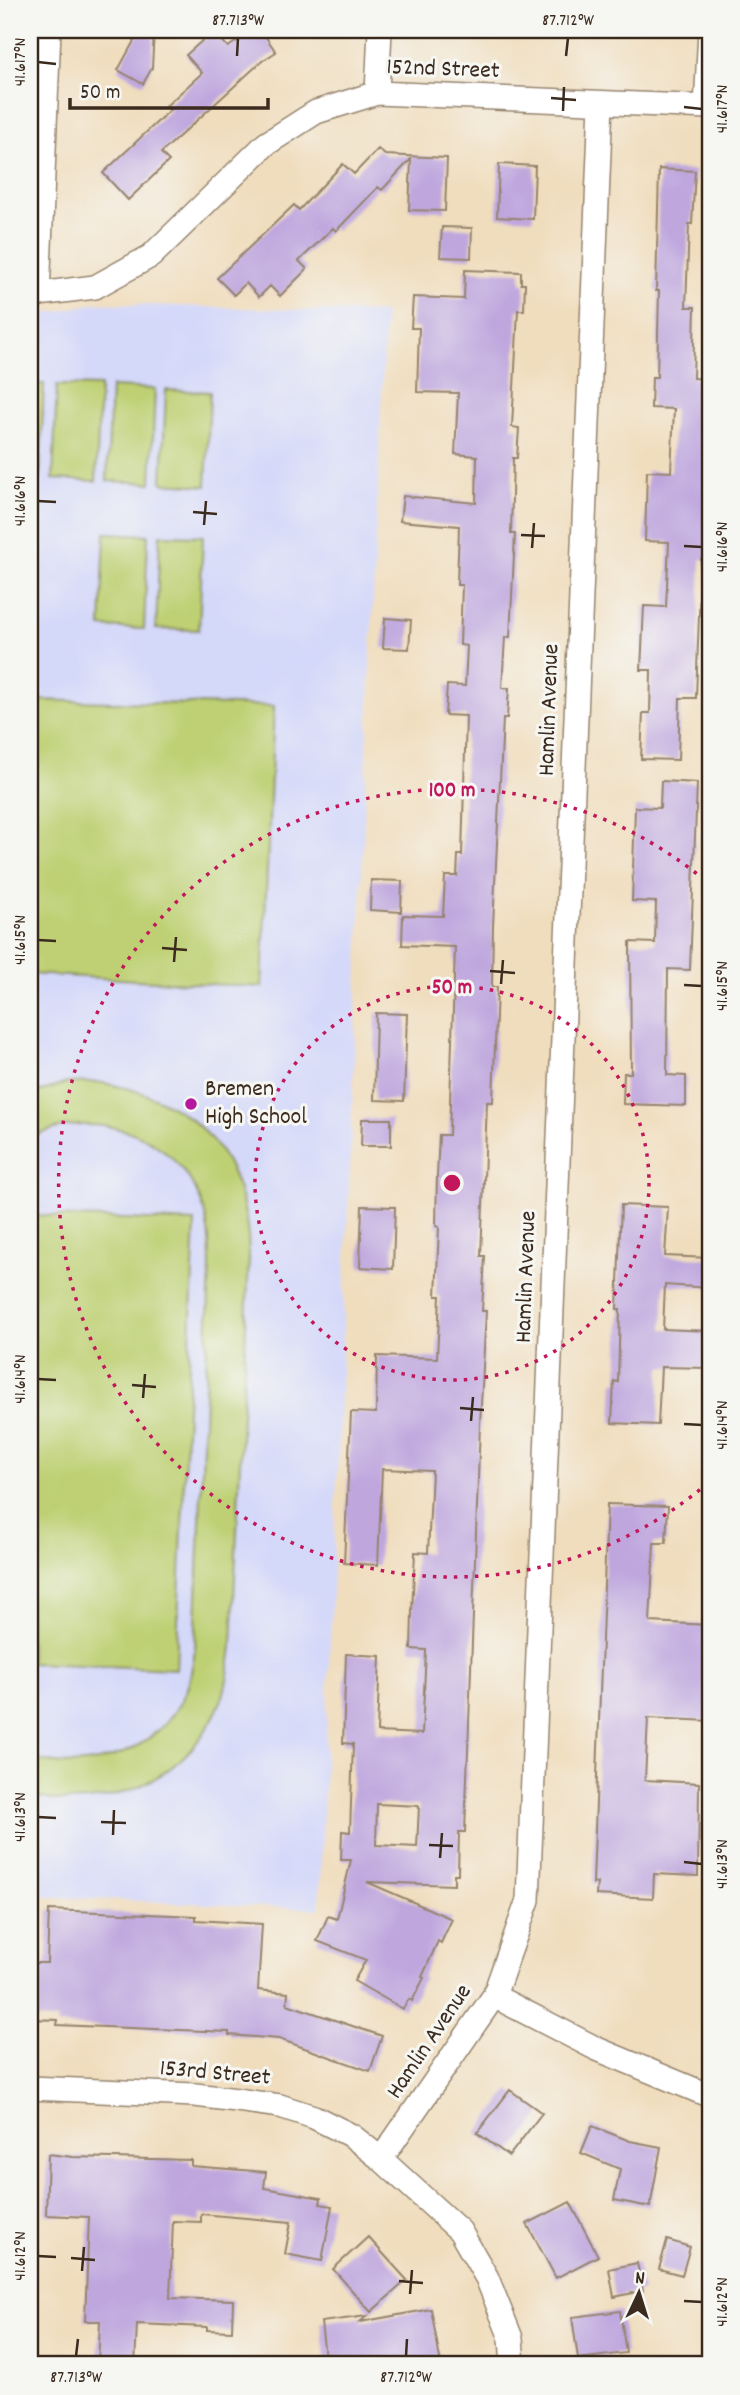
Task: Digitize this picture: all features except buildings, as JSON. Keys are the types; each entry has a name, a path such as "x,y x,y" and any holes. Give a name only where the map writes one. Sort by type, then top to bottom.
{"street":[{"path":"34,295 49,30"},
{"path":"377,93 380,30"},
{"path":"708,107 710,30"},
{"name":"152nd Street","path":"34,295 94,287 151,256 266,144 316,112 377,93 708,107"},
{"name":"Hamlin Avenue","path":"381,2159 494,1996 528,1900 601,103"},
{"path":"494,1996 597,2049 710,2096"},
{"name":"153rd Street","path":"30,2088 195,2095 280,2106 334,2126 352,2136 381,2159"},
{"path":"381,2159 460,2231 487,2278 510,2338 513,2365"}],"shaded area":[{"name":"Bremen High School","path":"94,303 385,313 319,1909 30,1896 30,313 57,312"}],"green space":[{"path":"30,384 44,384 40,478 30,478"},
{"path":"57,385 100,386 96,481 53,479"},
{"path":"111,387 155,389 151,483 107,481"},
{"path":"166,390 210,392 206,486 162,483"},
{"path":"105,533 148,535 144,629 101,627"},
{"path":"160,535 203,536 199,630 156,629"},
{"path":"30,700 274,706 262,987 30,974"},
{"path":"97,1082 132,1090 163,1102 189,1118 210,1138 227,1162 239,1190 246,1221 249,1257 232,1646 222,1699 191,1750 169,1769 145,1784 90,1800 60,1800 30,1796 30,1758 76,1764 98,1761 141,1744 159,1730 186,1691 195,1649 210,1267 207,1226 201,1202 189,1178 172,1158 152,1143 130,1132 106,1126 81,1125 55,1129 30,1138 30,1095 67,1083"},
{"path":"30,1215 195,1222 176,1669 30,1663"}],"place":[{"name":"Bremen High School","path":"191,1104"}]}
